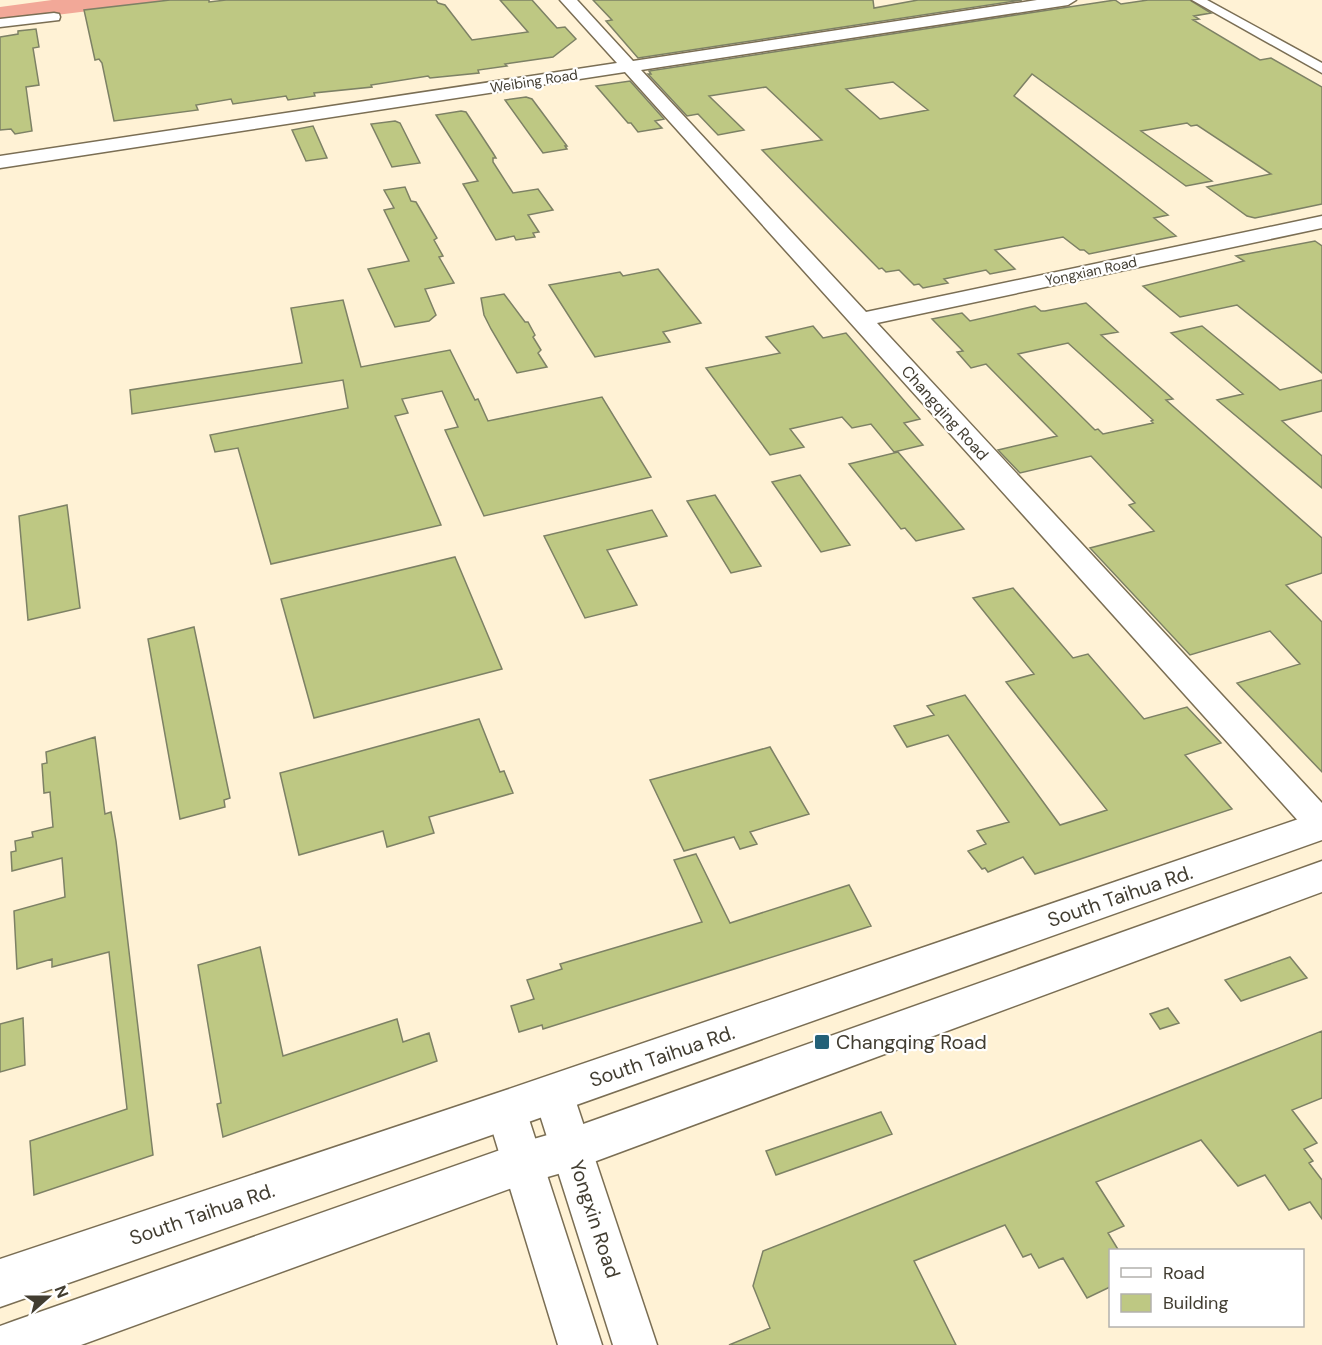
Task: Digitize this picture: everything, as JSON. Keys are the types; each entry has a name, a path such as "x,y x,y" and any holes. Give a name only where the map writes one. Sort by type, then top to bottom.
{"main road":[{"name":"South Taihua Rd.","path":"0,1283 506,1110 1322,825"},
{"path":"14,1345 523,1163 572,1149 1322,876"}],"street":[{"name":"Changqing Road","path":"568,0 1322,825"},
{"name":"Weibing Road","path":"0,162 1023,0"},
{"name":"Weibing Road","path":"0,154 1068,0"},
{"path":"1198,0 1322,69"},
{"path":"0,23 54,16"},
{"name":"Yongxian Road","path":"860,320 1322,222"},
{"name":"Yongxin Road","path":"553,1093 636,1345"},
{"path":"506,1110 580,1345"}],"shaded area":[{"path":"52,0 177,0 0,22 0,7"}],"building":[{"path":"170,0 209,0 209,2 226,0 436,0 445,5 472,40 528,32 500,0 532,0 557,28 565,27 576,39 553,57 505,64 507,66 478,70 479,73 430,78 428,76 371,85 372,87 314,93 315,96 288,100 286,96 233,104 231,99 196,105 198,110 114,121 102,63 99,59 95,60 84,10"},
{"path":"593,0 873,0 874,8 918,0 1022,0 638,58 606,21 612,20"},
{"path":"1115,0 1121,4 1148,0 1190,0 1211,13 1194,16 1199,19 1193,20 1260,60 1271,58 1322,87 1322,204 1255,218 1247,216 1207,187 1271,174 1197,125 1191,126 1187,123 1141,131 1212,181 1186,186 1032,74 1014,96 1168,215 1154,218 1176,236 1089,254 1063,237 995,250 1015,269 990,274 986,270 944,279 948,283 923,288 919,284 914,285 899,270 886,272 882,268 879,269 762,150 822,140 766,87 709,96 744,130 718,135 698,114 687,116 648,74 651,74 649,71","holes":["893,82 928,110 880,119 846,89"]},
{"path":"36,29 39,47 33,48 39,85 26,87 32,131 15,134 11,129 0,130 0,37 18,34 18,31"},
{"path":"630,81 664,119 655,121 662,128 638,132 596,86"},
{"path":"526,97 532,99 567,149 543,153 505,100"},
{"path":"466,112 493,153 496,158 493,158 493,162 513,193 538,189 553,210 528,215 539,232 533,233 535,237 516,240 514,236 496,240 463,184 478,181 436,115"},
{"path":"395,121 400,123 420,163 392,167 371,124"},
{"path":"313,126 327,158 306,161 292,130"},
{"path":"405,187 411,201 416,202 437,238 434,240 443,256 439,257 454,283 425,289 436,315 429,321 395,327 368,269 409,261 384,210 394,208 384,190"},
{"path":"1315,241 1322,246 1322,373 1237,305 1180,317 1143,286 1244,261 1236,256"},
{"path":"658,269 701,323 663,332 670,342 595,357 549,285 620,272 623,276"},
{"path":"504,294 525,322 528,322 541,350 538,353 547,367 517,373 491,329 484,315 481,298"},
{"path":"343,300 361,367 450,350 488,421 602,397 651,477 484,516 445,430 458,427 442,391 402,399 408,413 395,416 441,525 271,564 238,448 215,452 210,435 348,408 343,380 132,414 130,390 302,363 291,308"},
{"path":"1086,303 1118,332 1101,335 1173,399 1166,400 1322,538 1322,573 1286,585 1322,622 1322,772 1237,683 1300,664 1270,631 1190,655 1090,548 1154,531 1129,505 1135,503 1091,456 1020,473 998,450 1057,436 986,364 971,368 957,352 963,351 932,319 962,313 970,321 1035,306 1045,311","holes":["1068,343 1153,420 1151,421 1153,423 1103,434 1098,429 1095,430 1018,354"]},
{"path":"813,326 823,338 846,333 920,419 904,423 923,445 894,452 871,424 852,428 842,417 790,429 804,447 770,455 706,368 780,353 766,337"},
{"path":"1202,326 1280,390 1322,380 1322,411 1282,421 1322,456 1322,488 1217,400 1243,394 1171,333"},
{"path":"898,452 964,529 916,541 905,528 901,529 849,464"},
{"path":"800,475 850,545 821,552 772,482"},
{"path":"715,495 761,566 731,573 687,501"},
{"path":"67,505 80,608 28,620 19,516"},
{"path":"652,510 667,536 607,550 637,605 585,618 544,536"},
{"path":"455,557 502,669 314,718 281,599"},
{"path":"1013,588 1073,658 1088,654 1144,719 1187,707 1221,743 1185,755 1232,809 1035,874 1023,857 988,872 985,868 982,869 968,851 986,844 977,831 1009,822 948,735 907,747 894,726 934,715 927,706 965,695 1060,825 1107,810 1006,682 1034,674 973,598"},
{"path":"194,627 230,798 224,800 225,807 180,819 148,639"},
{"path":"479,719 500,772 504,771 513,793 429,817 434,833 387,847 383,831 299,855 280,773"},
{"path":"95,737 105,814 111,812 116,841 153,1155 34,1195 30,1141 127,1109 109,952 52,967 52,959 17,969 14,911 65,897 62,858 12,871 11,852 16,851 15,841 33,837 32,832 53,827 50,792 44,793 42,764 47,763 46,752"},
{"path":"770,747 809,814 750,832 757,844 740,849 734,837 684,851 650,780"},
{"path":"696,854 730,923 849,885 871,926 543,1029 542,1025 519,1032 511,1006 534,999 527,980 562,969 560,964 702,922 674,860"},
{"path":"260,947 283,1056 397,1019 403,1042 429,1033 437,1061 223,1137 217,1104 221,1103 198,965"},
{"path":"1290,957 1307,978 1241,1001 1225,980"},
{"path":"1168,1008 1179,1023 1160,1029 1150,1014"},
{"path":"23,1018 25,1065 0,1072 0,1024"},
{"path":"1322,1031 1322,1098 1292,1110 1317,1143 1304,1149 1313,1161 1309,1163 1322,1180 1322,1219 1310,1202 1289,1210 1265,1175 1238,1186 1201,1140 1096,1182 1124,1226 1108,1233 1118,1249 1109,1249 1109,1287 1087,1298 1063,1258 1039,1268 1031,1254 1023,1257 1005,1225 914,1261 956,1345 729,1345 770,1328 753,1286 763,1251"},
{"path":"881,1112 892,1134 776,1175 766,1151"}],"place":[{"name":"Changqing Road","path":"822,1042"}]}
